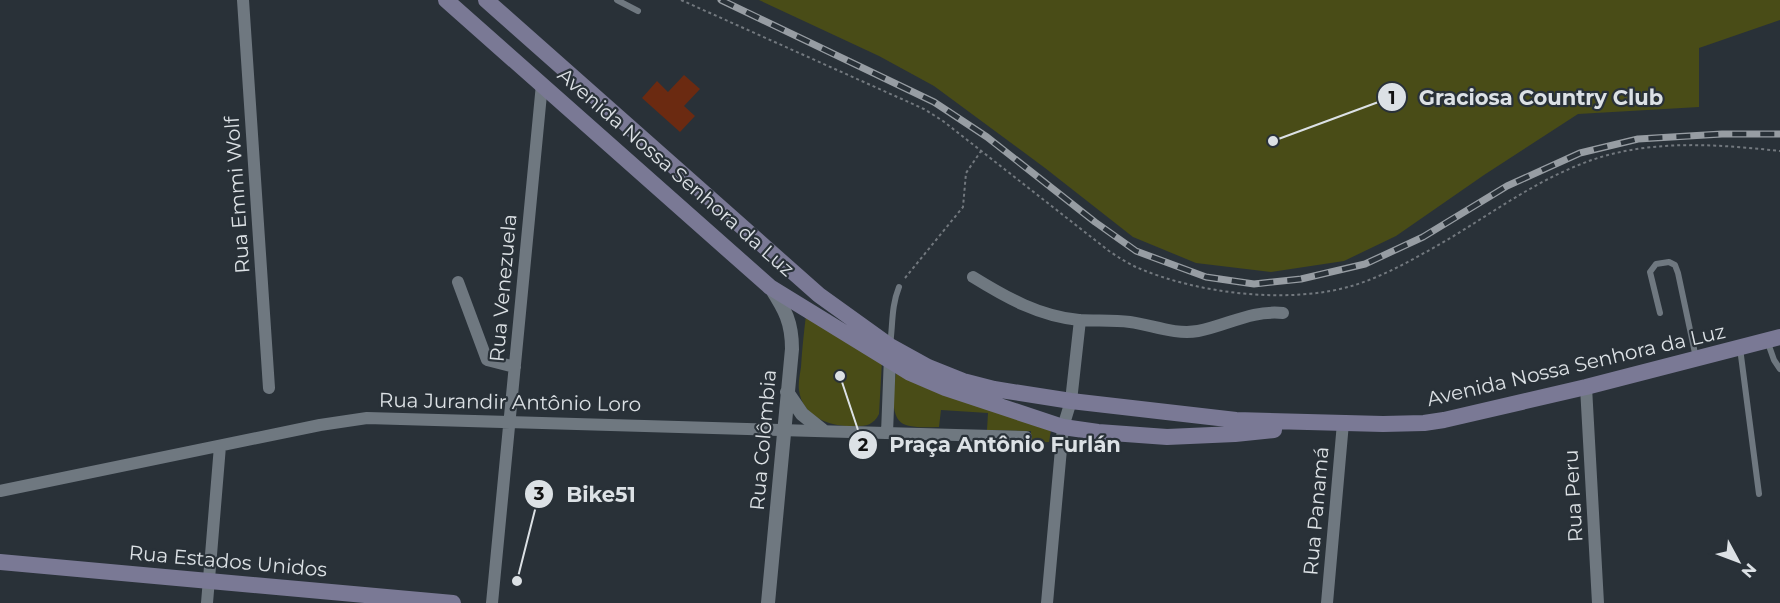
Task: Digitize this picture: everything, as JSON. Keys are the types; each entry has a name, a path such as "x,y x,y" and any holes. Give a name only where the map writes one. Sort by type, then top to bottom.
{"main road":[{"name":"Avenida Nossa Senhora da Luz","path":"446,0 770,287 890,353 971,383 994,389 1071,401 1236,420 1401,424 1444,420 1586,387 1774,338"},
{"name":"Avenida Nossa Senhora da Luz","path":"486,0 819,295 890,353 910,373 945,388 1063,427 1133,436 1234,434 1343,423"},
{"name":"Rua Estados Unidos","path":"0,562 453,603"}],"street":[{"name":"Rua Emmi Wolf","path":"243,0 269,388"},
{"name":"Rua Venezuela","path":"492,603 542,84"},
{"path":"973,277 1019,303 1041,312 1080,320 1131,322 1185,332 1254,314 1283,313"},
{"path":"458,282 487,360 515,367"},
{"name":"Rua Colômbia","path":"768,603 792,349 790,322 770,287"},
{"path":"1047,603 1063,427 1071,401 1080,320"},
{"path":"887,433 890,353"},
{"name":"Rua Peru","path":"1586,387 1598,603"},
{"path":"787,392 802,414 822,430"},
{"name":"Rua Jurandir Antônio Loro","path":"0,491 320,425 367,418 1026,437"},
{"name":"Rua Panamá","path":"1327,603 1343,423"},
{"path":"207,603 220,446"}],"lane":[{"path":"616,0 638,11"},
{"path":"1660,313 1650,272 1656,264 1669,262 1675,265 1678,273 1696,358"},
{"path":"890,353 893,328 891,315 899,287"},
{"path":"1774,338 1774,360 1780,369"},
{"path":"1740,347 1759,494"}],"path":[{"path":"681,0 924,109 1109,251 1136,267 1177,281 1211,289 1305,294 1354,285 1397,268 1558,173 1609,155 1655,147 1706,145 1780,151"},
{"path":"899,287 910,270 963,207 966,173 981,151"}],"green space":[{"path":"759,0 1780,0 1780,20 1699,48 1699,107 1578,114 1396,236 1344,261 1271,272 1196,263 1133,237 934,86 879,56"},
{"path":"806,315 882,361 879,414 870,424 847,426 823,421 805,406 801,399 799,384"},
{"path":"896,371 1051,430 1049,442 1031,443 1031,431 987,430 988,413 941,410 939,427 917,427 902,423 895,411 894,403"}],"building":[{"path":"684,75 700,89 684,106 695,116 680,132 642,98 657,81 668,92"}],"railway":[{"path":"721,0 934,102 987,137 1095,222 1136,251 1206,277 1254,284 1301,279 1365,264 1423,237 1507,186 1580,153 1638,139 1722,134 1780,134"}],"place":[{"name":"Graciosa Country Club","path":"1273,141"},
{"name":"Praça Antônio Furlán","path":"840,376"},
{"name":"Bike51","path":"517,581"}]}
